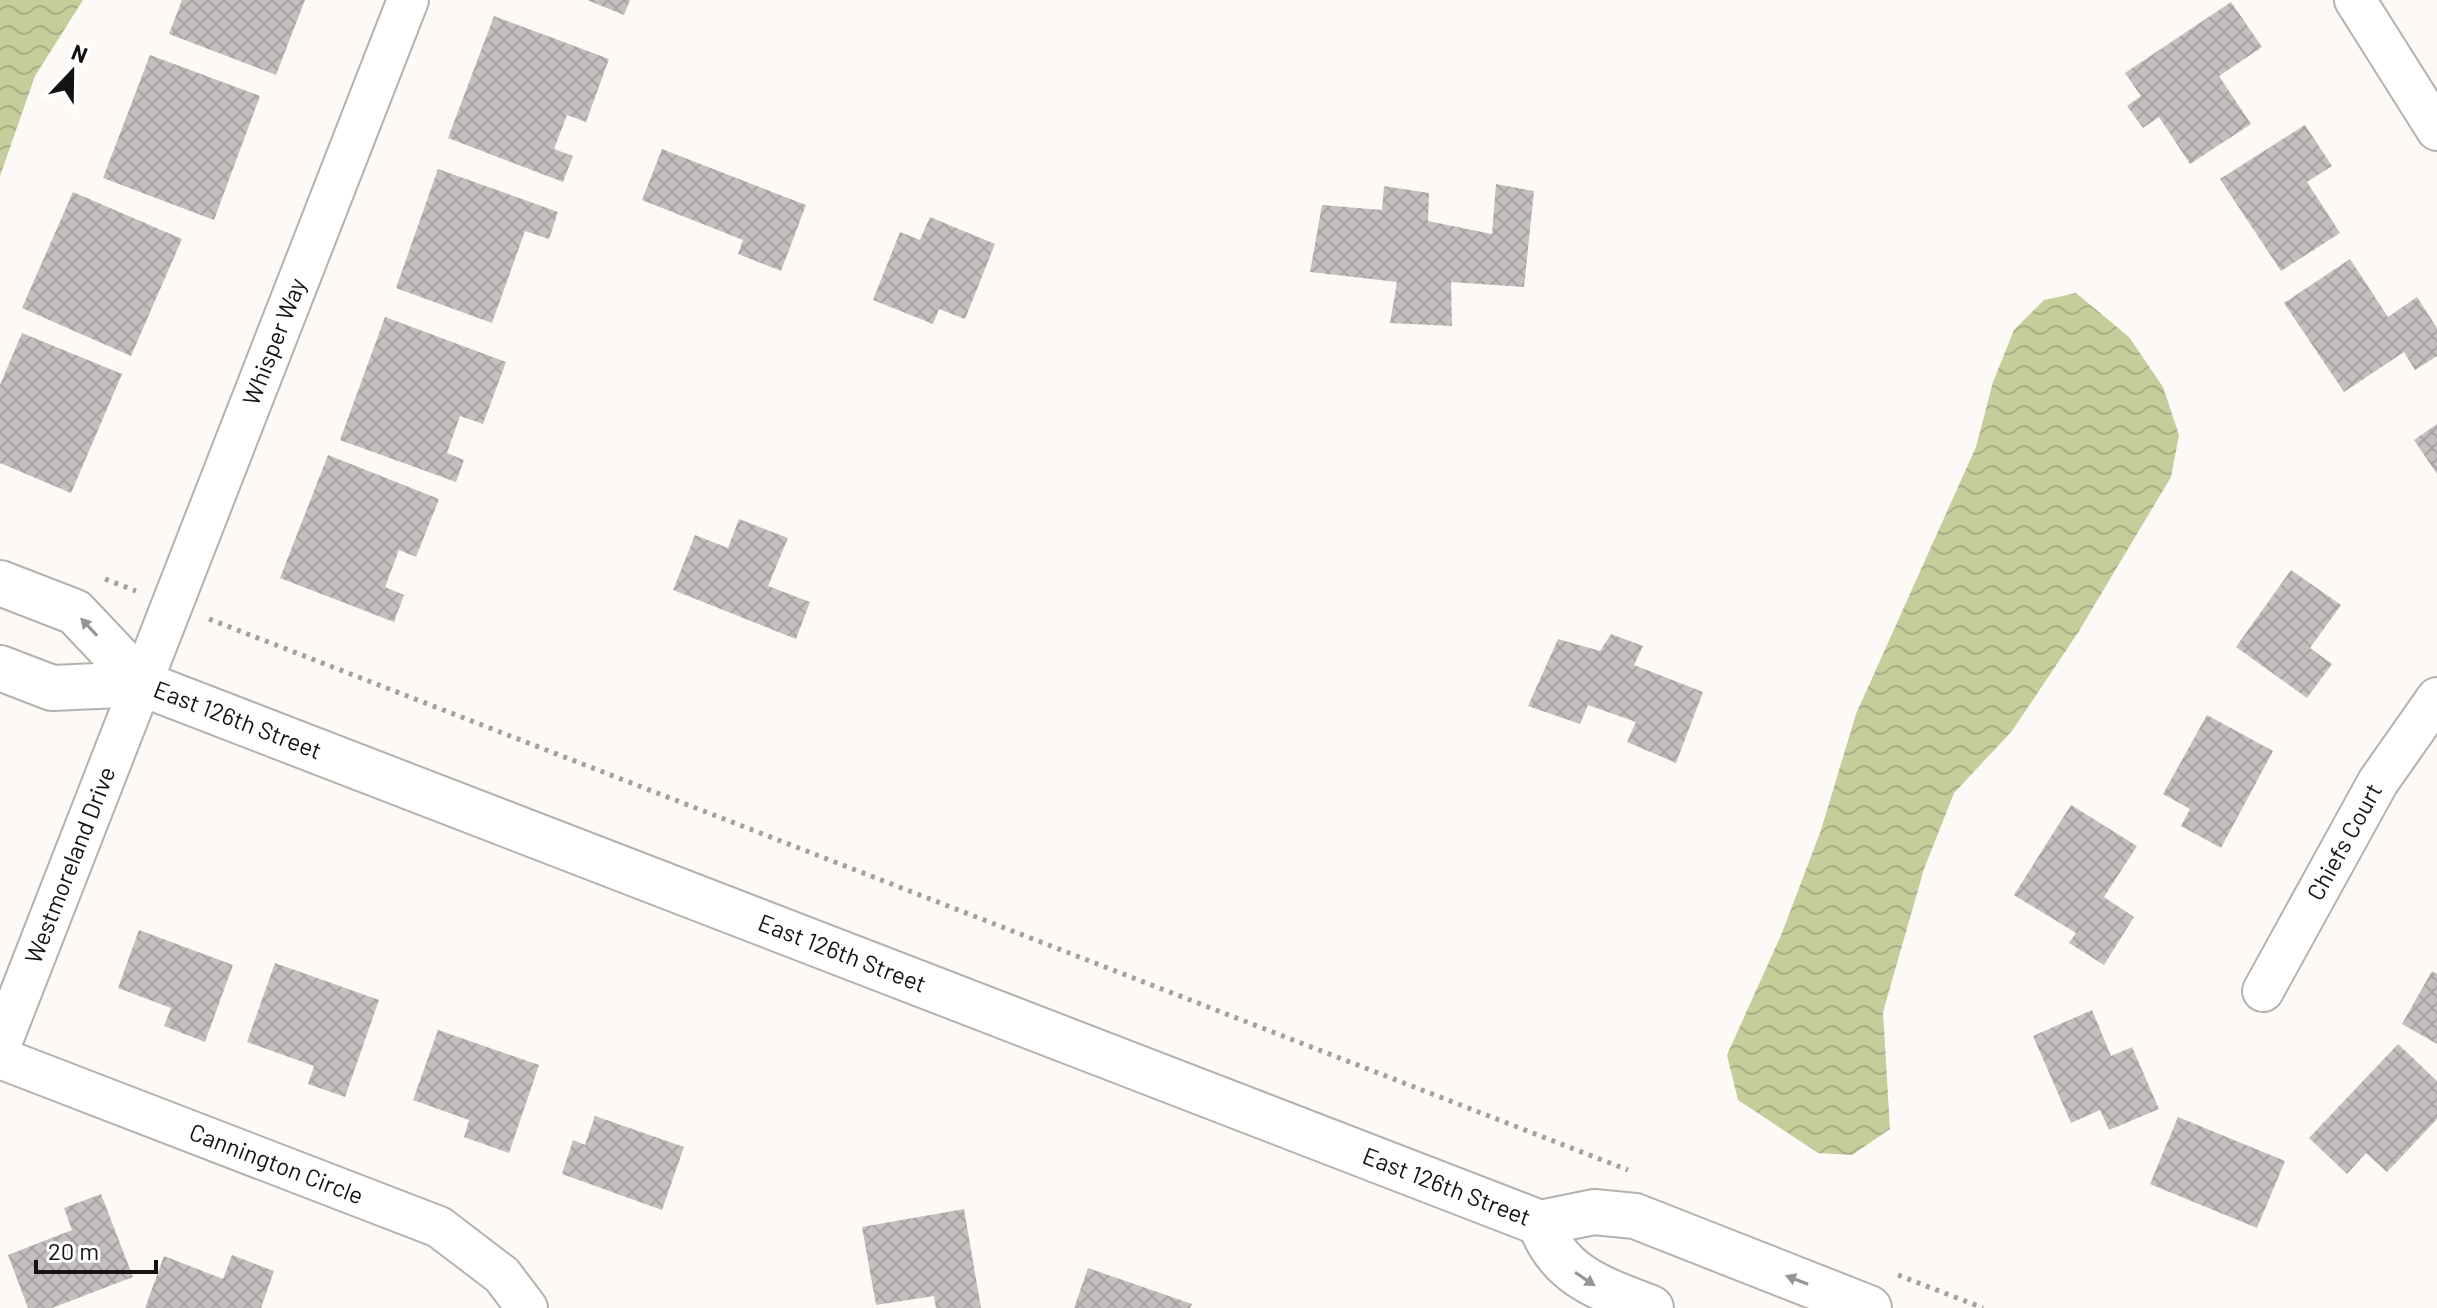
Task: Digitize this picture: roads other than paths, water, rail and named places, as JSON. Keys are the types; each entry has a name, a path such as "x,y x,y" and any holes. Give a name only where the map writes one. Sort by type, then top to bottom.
{"main road":[{"name":"East 126th Street","path":"0,583 75,612 143,684"},
{"name":"East 126th Street","path":"0,668 52,688 143,684 1540,1223 1594,1212 1635,1216 1876,1289"},
{"name":"East 126th Street","path":"1540,1223 1557,1255 1587,1283 1651,1308"}],"street":[{"name":"Whisper Way","path":"143,684 171,604 408,0"},
{"path":"2355,0 2437,130"},
{"name":"Westmoreland Drive","path":"0,1046 143,684"},
{"name":"Chiefs Court","path":"2263,991 2378,782 2437,698"},
{"name":"Cannington Circle","path":"0,1058 439,1227 502,1275 527,1308"}],"water":[{"path":"0,0 83,0 35,76 0,176"},
{"path":"2076,293 2129,337 2163,387 2179,435 2171,477 2079,631 2012,731 1954,793 1924,869 1883,1012 1890,1129 1852,1155 1818,1153 1738,1100 1727,1055 1782,933 1821,830 1856,714 1976,447 1993,382 2014,330 2044,300"}]}
